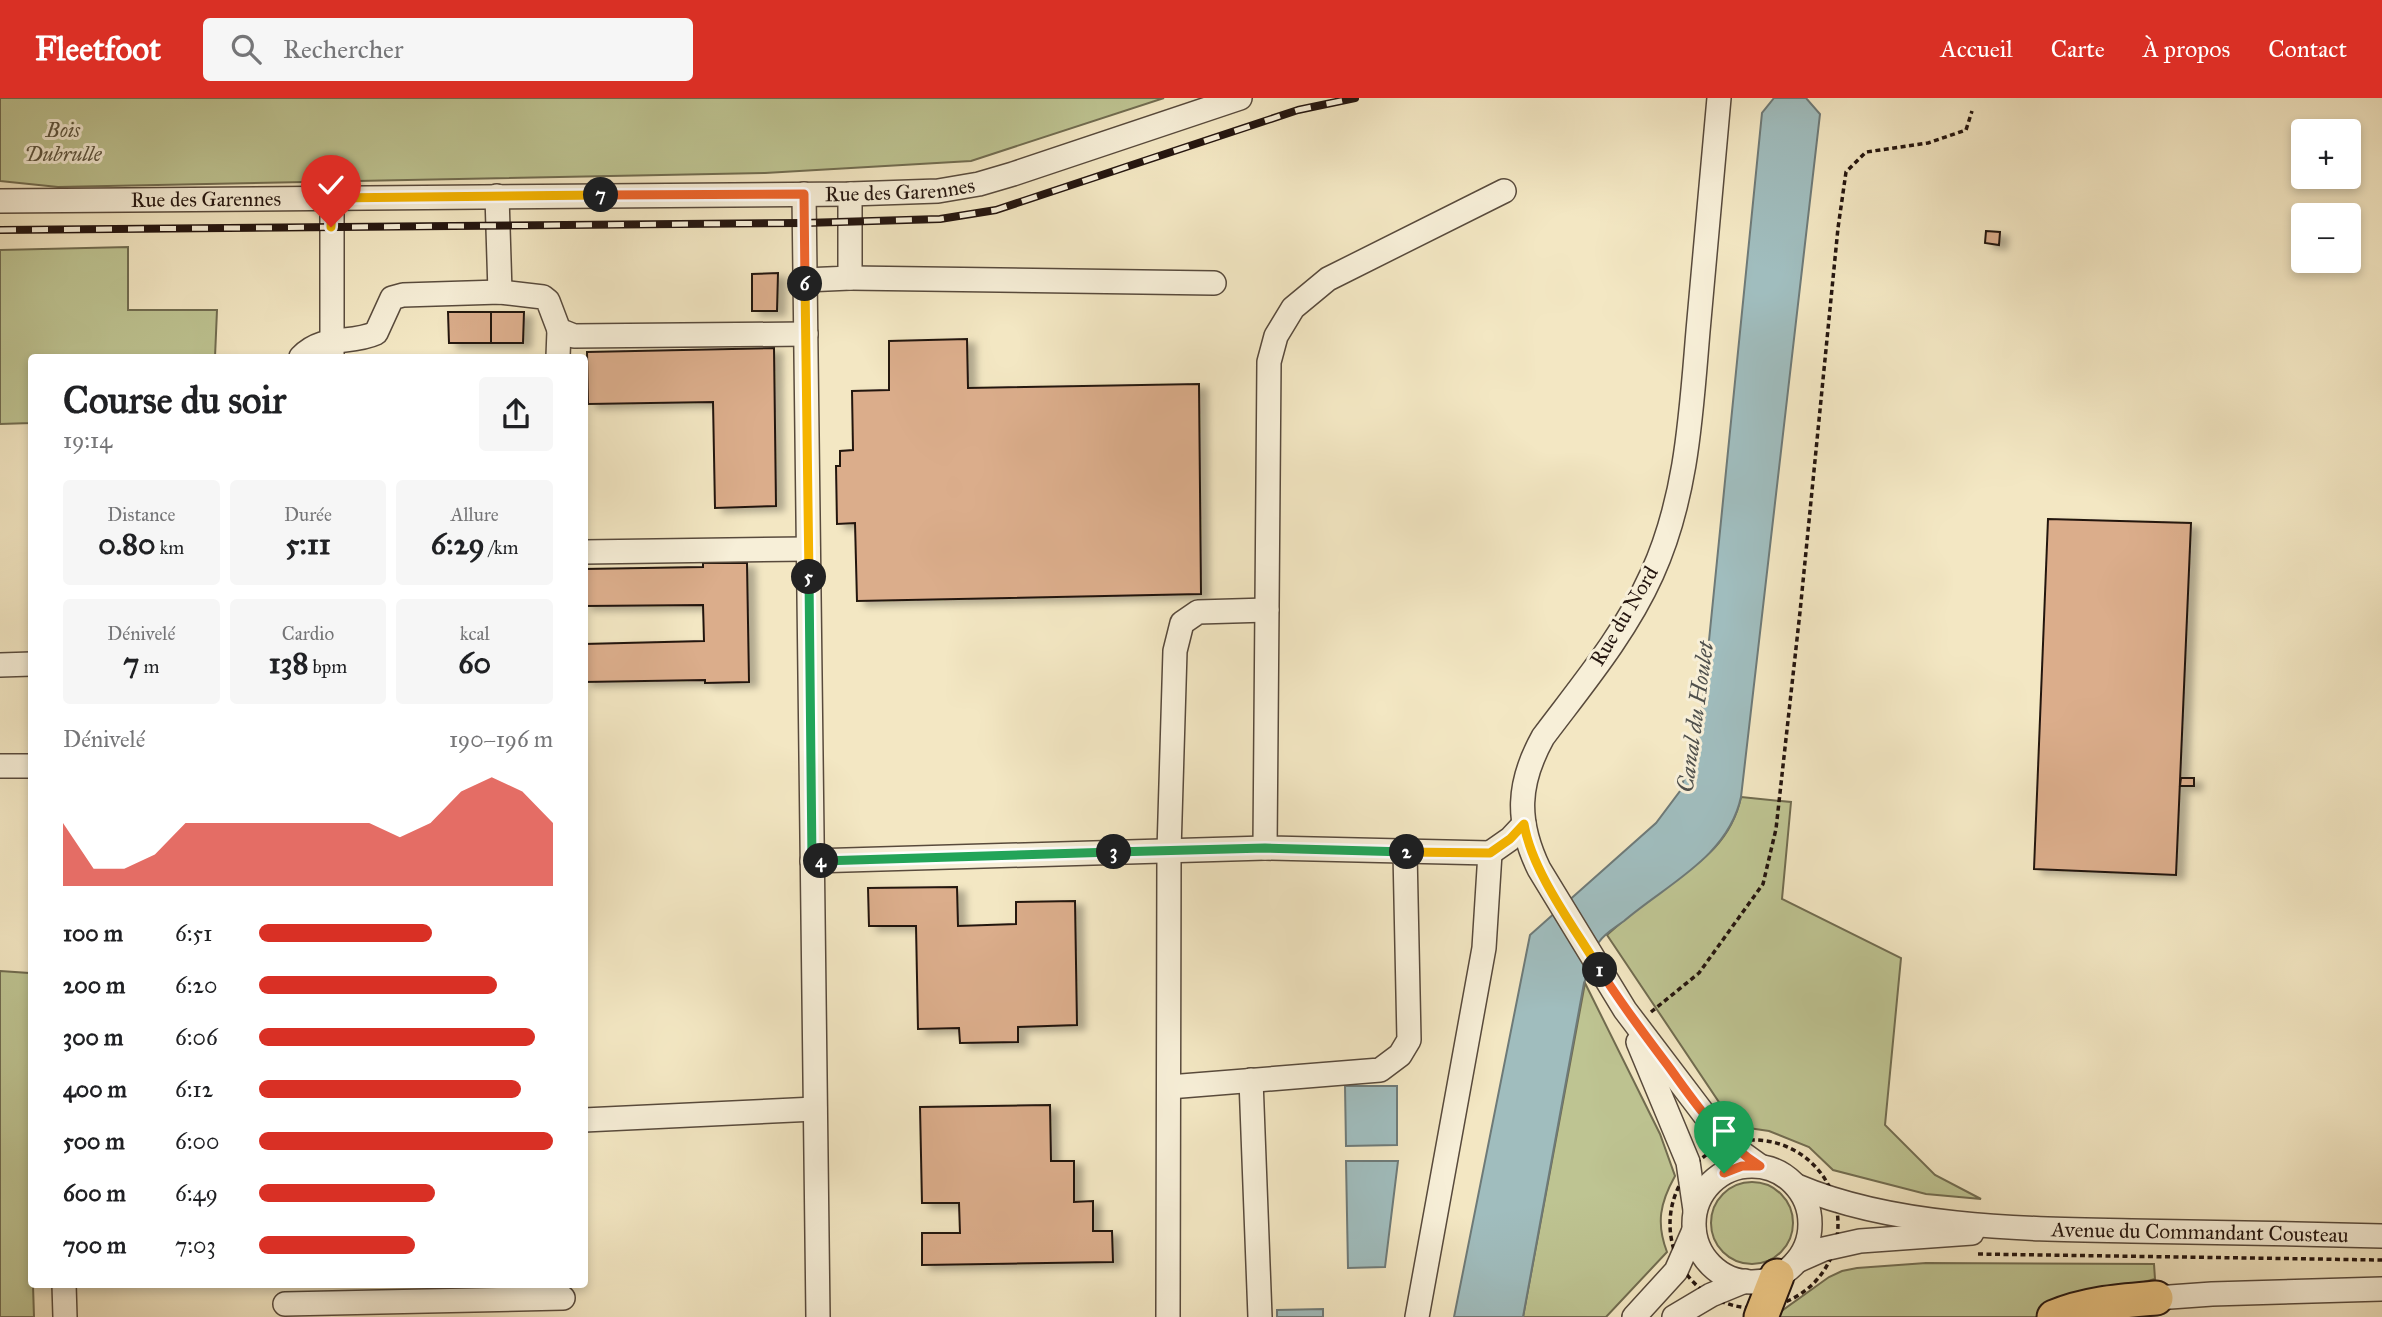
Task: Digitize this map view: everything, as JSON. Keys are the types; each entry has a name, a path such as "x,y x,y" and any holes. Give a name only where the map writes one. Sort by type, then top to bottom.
{"highway":[{"path":"2054,1317 2077,1308 2156,1298"},
{"path":"2087,1317 2156,1298"}],"street":[{"name":"Rue des Garennes","path":"0,201 938,191 979,184 1240,98"},
{"name":"Rue du Nord","path":"1719,98 1687,453 1674,515 1638,602 1533,754 1524,787 1524,824 1531,850 1548,883 1625,1010 1713,1126 1741,1153 1760,1166"},
{"path":"1265,848 1269,362 1276,336 1293,309 1328,279 1504,191"},
{"path":"804,194 818,1317"},
{"path":"850,194 850,278"},
{"path":"497,196 499,292"},
{"path":"332,198 332,349"},
{"path":"805,280 850,278 1214,283"},
{"path":"304,354 310,347 332,349 376,333 392,298 403,295 499,292 543,297 548,301 559,330 558,354"},
{"path":"559,330 574,336 806,334"},
{"path":"588,551 808,549"},
{"path":"1168,1317 1169,851 1175,652 1182,623 1198,612 1267,610"},
{"path":"0,665 28,664"},
{"path":"0,766 28,766"},
{"path":"812,861 1265,848 1490,853 1510,839 1524,824"},
{"path":"1169,1087 1380,1070 1400,1055 1409,1040 1405,852"},
{"path":"1417,1317 1484,948 1490,853"},
{"name":"Rue du Nord","path":"1625,1010 1688,1162 1693,1181 1695,1221"},
{"path":"1251,1080 1260,1317"},
{"path":"588,1120 815,1109"},
{"path":"1634,1317 1676,1271 1702,1194 1718,1176 1742,1166 1760,1166 1778,1171 1797,1186 1806,1202 1811,1220 1807,1245 1771,1288 1727,1276 1711,1265 1700,1249 1695,1221"},
{"name":"Avenue du Commandant Cousteau","path":"1797,1186 1824,1197 1890,1212 2017,1229"},
{"name":"Avenue du Commandant Cousteau","path":"1674,1317 1711,1295 1771,1288 1824,1250 1860,1241 2017,1229 2382,1236"},
{"path":"64,1288 65,1317"},
{"path":"2156,1298 2225,1293 2382,1289"},
{"path":"285,1302 563,1300"}],"path":[{"path":"1625,1010 1653,1012 1699,973 1763,884 1776,829 1846,172 1866,152 1928,144 1966,130 1972,111"},
{"path":"1736,1142 1762,1140 1787,1147 1809,1161 1826,1181 1832,1193"},
{"path":"1826,1181 1837,1183"},
{"path":"1972,1254 2382,1260"},
{"path":"1771,1288 1805,1290 1826,1266 1840,1264"}],"green space":[{"name":"Bois Dubrulle","path":"0,98 1164,98 971,161 765,173 58,187 0,181"},
{"path":"128,247 128,310 217,310 215,354 28,354 28,423 0,424 0,250"},
{"path":"1741,797 1791,802 1782,899 1901,958 1885,1125 1935,1175 1981,1199 1926,1194 1833,1170 1809,1147 1769,1131 1735,1126 1607,935 1708,855 1728,830"},
{"path":"0,971 28,973 28,1288 33,1288 34,1317 0,1317"},
{"path":"1585,983 1660,1134 1675,1176 1661,1213 1667,1252 1606,1317 1523,1317"},
{"path":"1744,1182 1760,1182 1775,1189 1786,1200 1793,1215 1790,1239 1781,1252 1760,1264 1744,1264 1729,1257 1718,1246 1711,1231 1711,1215 1718,1200 1729,1189"},
{"path":"1926,1263 2154,1264 2155,1279 2084,1298 2036,1317 1773,1317 1829,1277 1842,1271"}],"water":[{"path":"1774,98 1806,98 1820,114 1741,797 1734,818 1710,853 1607,933 1594,951 1584,983 1523,1317 1454,1317 1530,935 1656,823 1680,791 1700,730 1762,113"},
{"path":"1345,1086 1397,1086 1397,1145 1346,1146"},
{"path":"1346,1161 1398,1161 1385,1267 1348,1268"},
{"path":"1323,1309 1323,1317 1277,1317 1277,1310"}],"building":[{"path":"1986,231 2000,232 1999,245 1985,243"},
{"path":"778,273 777,311 752,311 752,274"},
{"path":"448,312 491,312 491,343 449,343"},
{"path":"491,312 524,312 523,343 491,343"},
{"path":"967,339 968,388 1199,384 1201,594 857,601 855,523 837,524 836,466 840,466 840,451 853,450 852,391 889,390 889,341"},
{"path":"774,348 776,506 715,508 713,402 588,404 587,352"},
{"path":"2048,519 2191,523 2176,875 2034,869"},
{"path":"703,563 747,563 749,682 588,682 588,644 704,641 703,605 588,606 588,569 703,567"},
{"path":"2181,778 2194,778 2194,786 2180,786"},
{"path":"957,887 958,926 1016,924 1016,902 1075,901 1077,1025 1018,1027 1018,1042 960,1043 959,1028 918,1029 916,926 869,926 868,888"},
{"path":"1050,1105 1051,1161 1074,1161 1074,1202 1093,1201 1093,1231 1112,1231 1113,1262 922,1265 922,1233 960,1233 959,1203 922,1203 920,1107"}],"railway":[{"path":"0,230 804,223 940,219 996,210 1298,110 1355,98"}],"route":[{"path":"331,227 332,198 804,194 812,861 1265,848 1490,853 1510,839 1524,824 1527,841 1539,869 1625,1010 1713,1126 1741,1153 1760,1166 1742,1166 1724,1173"}],"water label":[{"name":"Canal du Houlet","path":"1695,717"}]}
